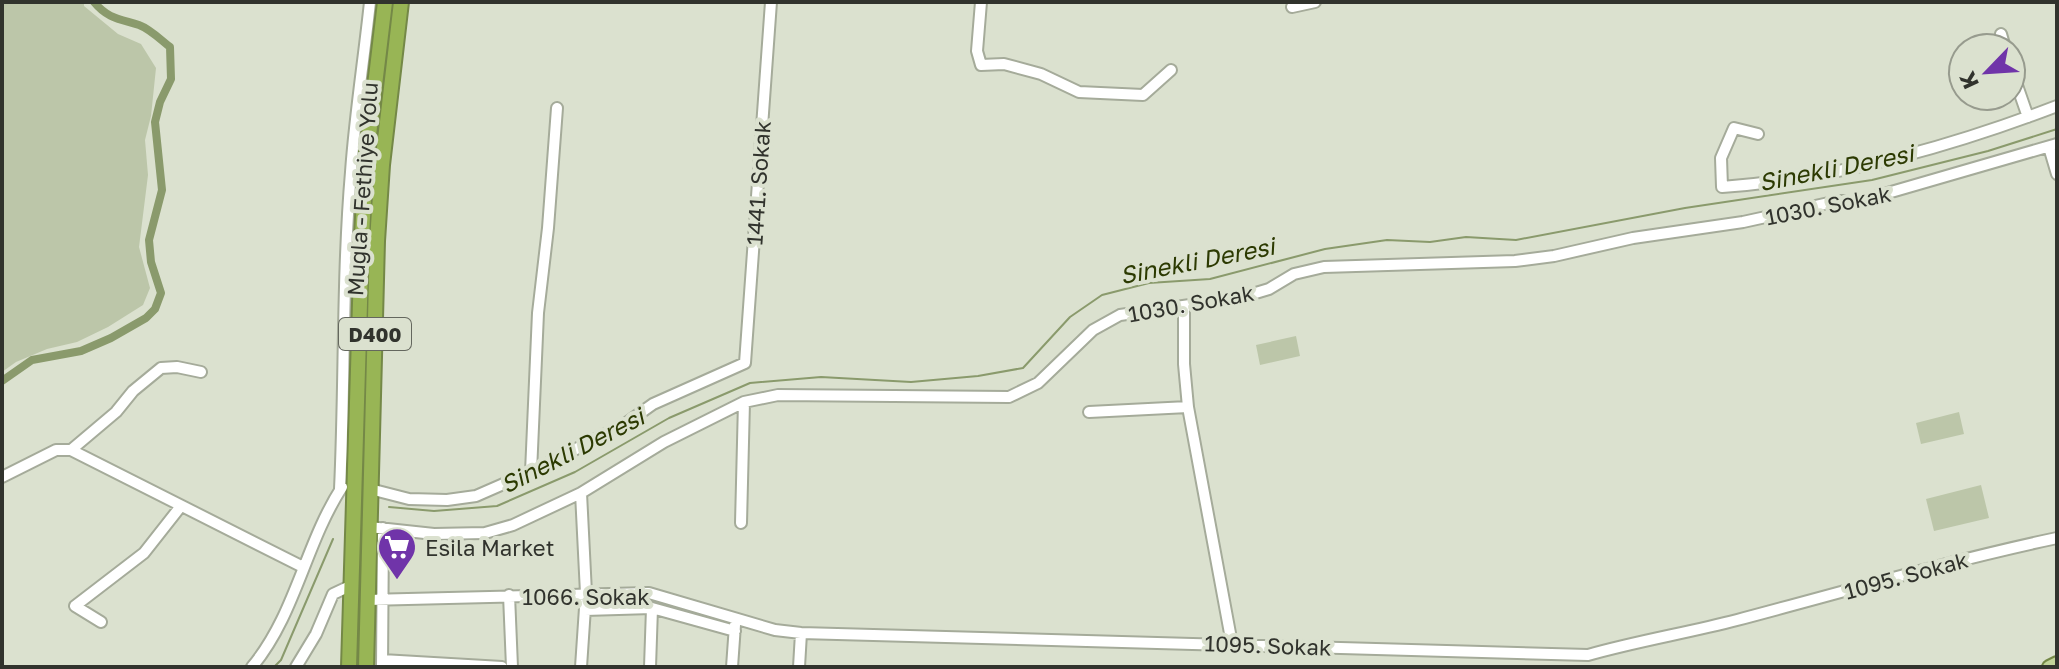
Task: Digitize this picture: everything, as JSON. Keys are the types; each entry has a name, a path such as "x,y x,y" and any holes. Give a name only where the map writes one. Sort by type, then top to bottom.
{"highway":[{"name":"Muğla - Fethiye Yolu","path":"349,667 366,160 385,2"},
{"name":"Muğla - Fethiye Yolu","path":"366,667 374,600 376,528 370,489 382,165 401,2"}],"main road":[{"path":"2049,667 2057,663"}],"street":[{"path":"340,489 345,385 344,296 351,171 370,2"},
{"name":"1441. Sokak","path":"531,472 625,424 653,404 745,363 771,2"},
{"path":"981,2 977,51 981,65 1004,64 1041,74 1079,92 1143,95 1171,70"},
{"path":"1292,7 1315,2"},
{"path":"1758,134 1734,128 1721,158 1722,187 1857,167 1917,154 2057,106"},
{"path":"370,489 409,499 447,500 476,496 531,472 538,313 557,108"},
{"path":"2026,112 2028,117"},
{"path":"2053,146 2057,174"},
{"name":"1030. Sokak","path":"376,528 434,534 485,533 513,525 581,493 664,442 744,402 778,395 1009,397 1038,383 1093,330 1120,315 1239,298 1269,289 1294,274 1324,267 1515,261 1554,256 1633,238 1743,222 1838,201 1860,201 2053,146"},
{"path":"344,296 360,296"},
{"path":"1184,306 1188,407 1232,644"},
{"path":"71,450 161,368 177,367 201,372"},
{"path":"741,523 744,402"},
{"path":"1089,412 1188,407"},
{"path":"2,477 56,450 71,450 303,567"},
{"path":"252,667 271,644 323,518 354,468"},
{"path":"581,493 586,593 581,667"},
{"path":"101,622 75,606 144,553 181,506"},
{"name":"1095. Sokak","path":"801,633 1588,655 1615,646 1732,621 1937,565 2057,538"},
{"path":"296,667 316,634 333,594 350,586"},
{"name":"1066. Sokak","path":"374,600 649,593 735,625 801,633"},
{"path":"509,595 512,667"},
{"path":"374,600 382,663 502,667"},
{"path":"585,610 652,608 735,625 732,667"},
{"path":"650,667 652,608"},
{"path":"799,667 801,633"}],"green space":[{"path":"2,2 84,2 84,6 118,34 141,44 156,68 145,140 148,175 139,247 150,288 143,305 77,342 47,349 16,362 2,372"},
{"path":"1296,336 1300,356 1260,365 1256,345"},
{"path":"1959,412 1964,434 1921,444 1916,423"},
{"path":"1981,485 1989,518 1934,531 1926,499"}],"waterway":[{"path":"2,381 32,360 81,351 111,338 146,318 155,309 161,293 151,262 149,240 162,190 155,122 171,79 170,47 147,29 109,15 94,2"},
{"name":"Sinekli Deresi","path":"389,507 434,511 497,506 575,472 669,418 750,383 821,377 911,382 1023,368 1070,317 1102,295 1149,283 1210,279 1325,249 1387,240 1430,242 1466,237 1516,240 1685,208 1872,180 1988,151 2057,129"},
{"name":"Sinekli Deresi","path":"274,667 281,660 333,539"}],"place":[{"name":"Esila Market","path":"397,581"}]}
